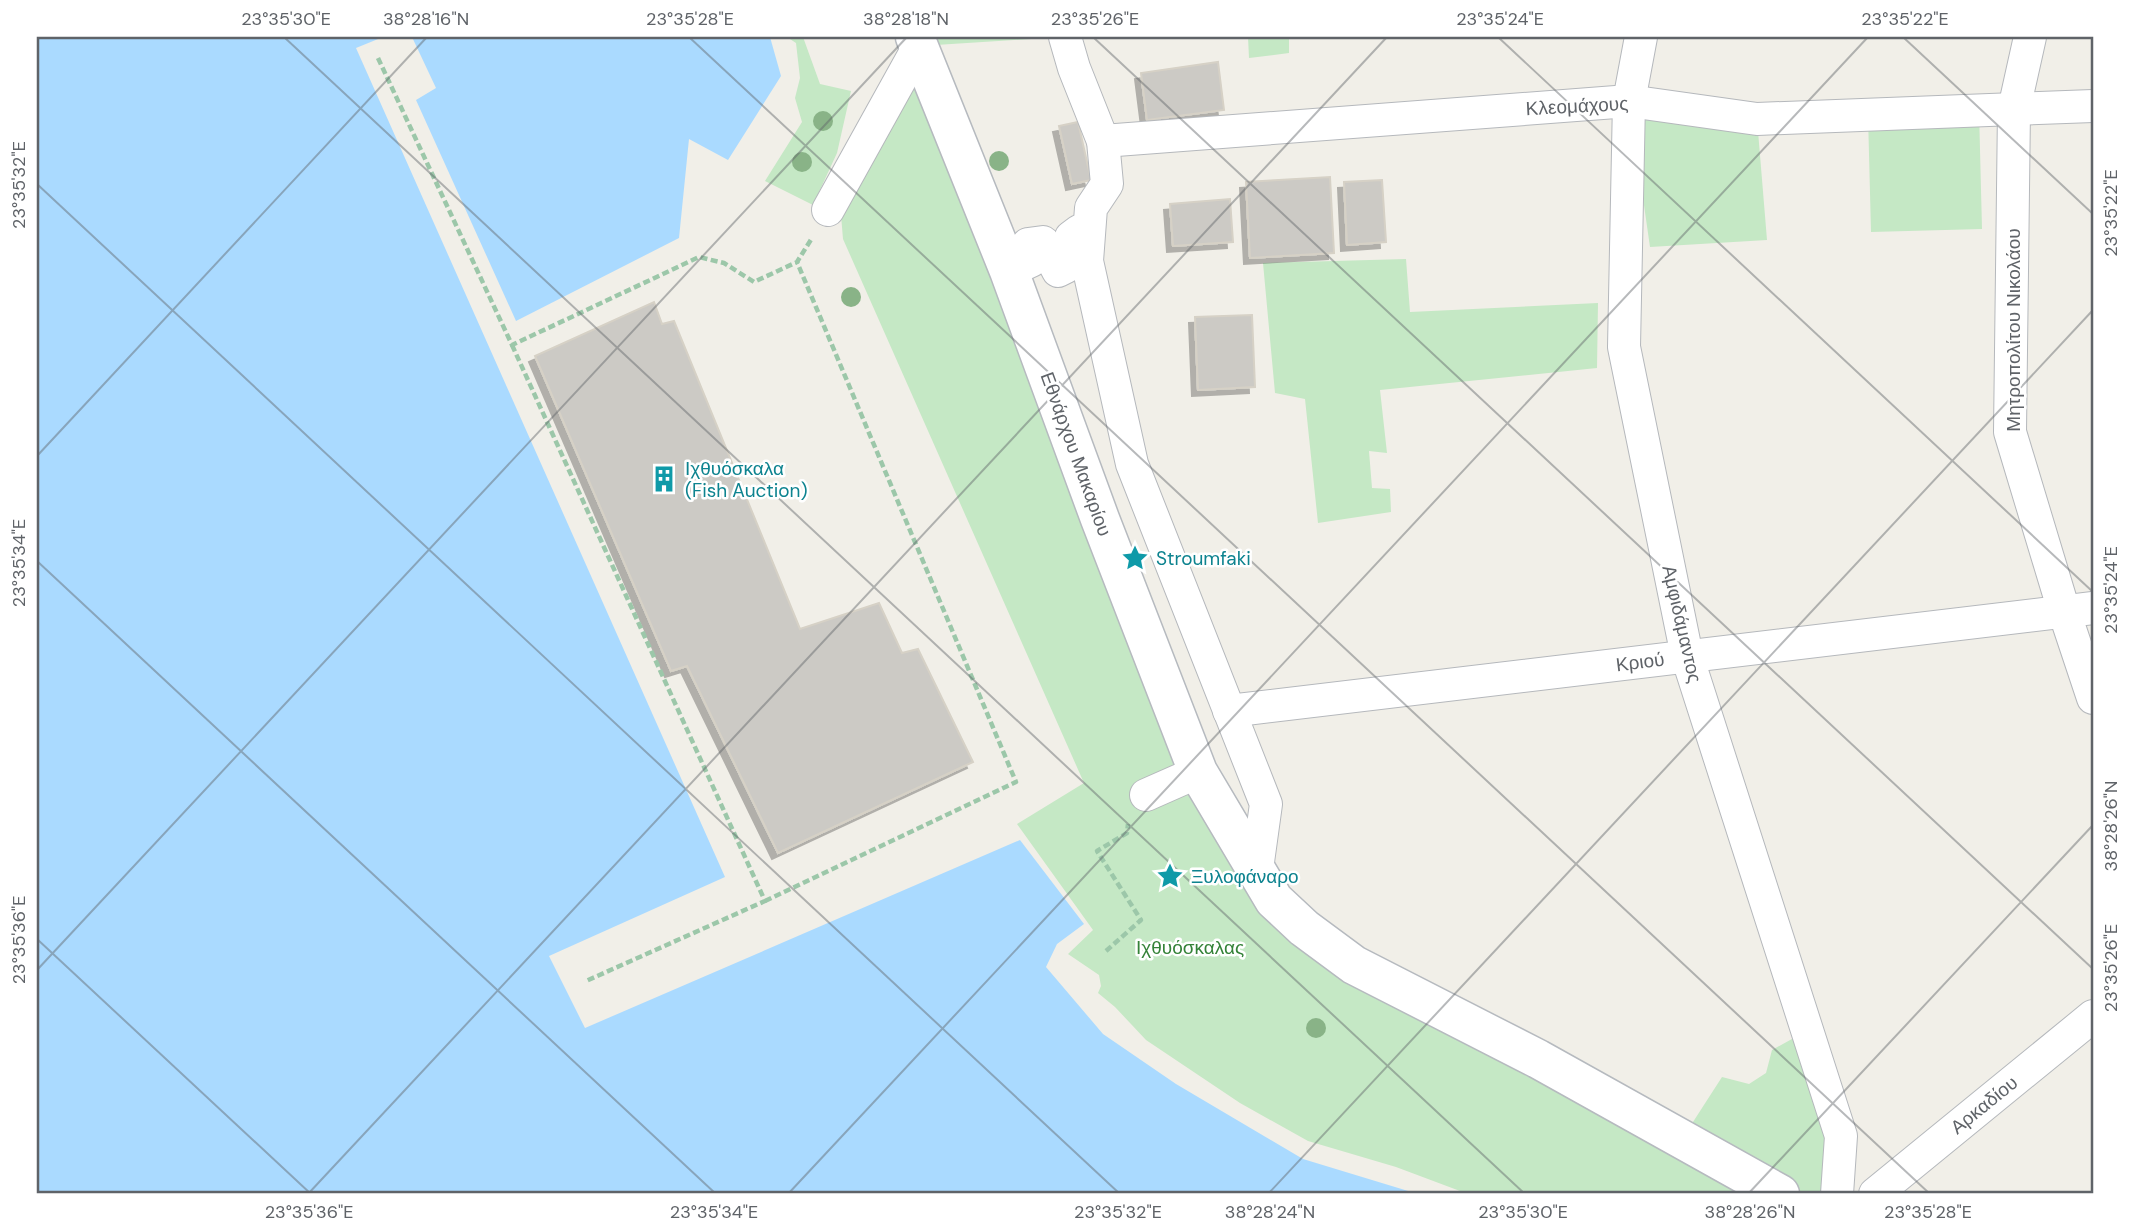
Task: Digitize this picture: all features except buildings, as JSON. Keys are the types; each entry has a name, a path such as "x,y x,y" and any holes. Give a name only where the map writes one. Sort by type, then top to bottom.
{"street":[{"path":"1065,37 1074,68 1103,141 1107,184 1091,208 1087,261 1132,464 1266,804 1257,869"},
{"name":"Αμφιδάμαντος","path":"1641,37 1629,101 1624,347 1687,656 1841,1136 1838,1194"},
{"name":"Μητροπολίτου Νικολάου","path":"2030,37 2014,109 2011,432 2079,609 2093,698"},
{"path":"828,210 917,41"},
{"name":"Εθνάρχου Μακαρίου","path":"917,41 1009,271 1100,519 1198,772 1274,900 1304,928 1354,965 1538,1059 1780,1194"},
{"name":"Κλεομάχους","path":"1103,141 1629,101 1757,119 2093,106"},
{"path":"1009,271 1031,261 1028,244 1043,242 1058,271 1066,267 1071,237 1092,222"},
{"name":"Κριού","path":"1229,711 2079,609"},
{"path":"1146,794 1198,772"},
{"name":"Αρκαδίου","path":"1875,1194 2093,1016"}],"path":[{"path":"377,58 512,345 765,901"},
{"path":"512,345 699,257 724,263 754,282 797,262 828,210"},
{"path":"586,981 765,901 1016,782 797,262"},
{"path":"1097,851 1141,920 1106,951"}],"green space":[{"path":"787,37 803,37 820,84 851,91 837,153 813,205 765,181 802,122 795,98 800,78 796,43"},
{"name":"Ιχθυόσκαλας","path":"915,37 1062,37 920,46 1100,519 1274,900 1682,1139 1722,1077 1749,1084 1766,1073 1772,1050 1808,1030 1837,1194 1468,1194 1396,1167 1308,1141 1240,1103 1146,1040 1098,993 1101,986 1099,975 1068,954 1093,930 1017,824 1084,783 843,239 839,191"},
{"path":"1248,37 1289,37 1289,53 1249,58"},
{"path":"1629,101 1757,119 1767,240 1650,247"},
{"path":"1979,110 1982,229 1871,232 1868,115"},
{"path":"1406,259 1410,312 1598,303 1597,368 1380,390 1387,453 1369,451 1372,488 1390,489 1391,512 1318,523 1305,399 1275,393 1263,263"}],"water":[{"path":"37,37 383,37 356,48 725,877 549,956 585,1028 1020,840 1084,924 1057,944 1046,967 1103,1034 1176,1084 1303,1159 1418,1194 37,1194"},
{"path":"412,37 770,37 781,76 728,160 689,139 679,238 516,321 416,100 436,88"}],"place":[{"name":"Ιχθυόσκαλα (Fish Auction)","path":"664,479"},
{"name":"Stroumfaki","path":"1135,558"},
{"name":"Ξυλοφάναρο","path":"1170,876"}]}
